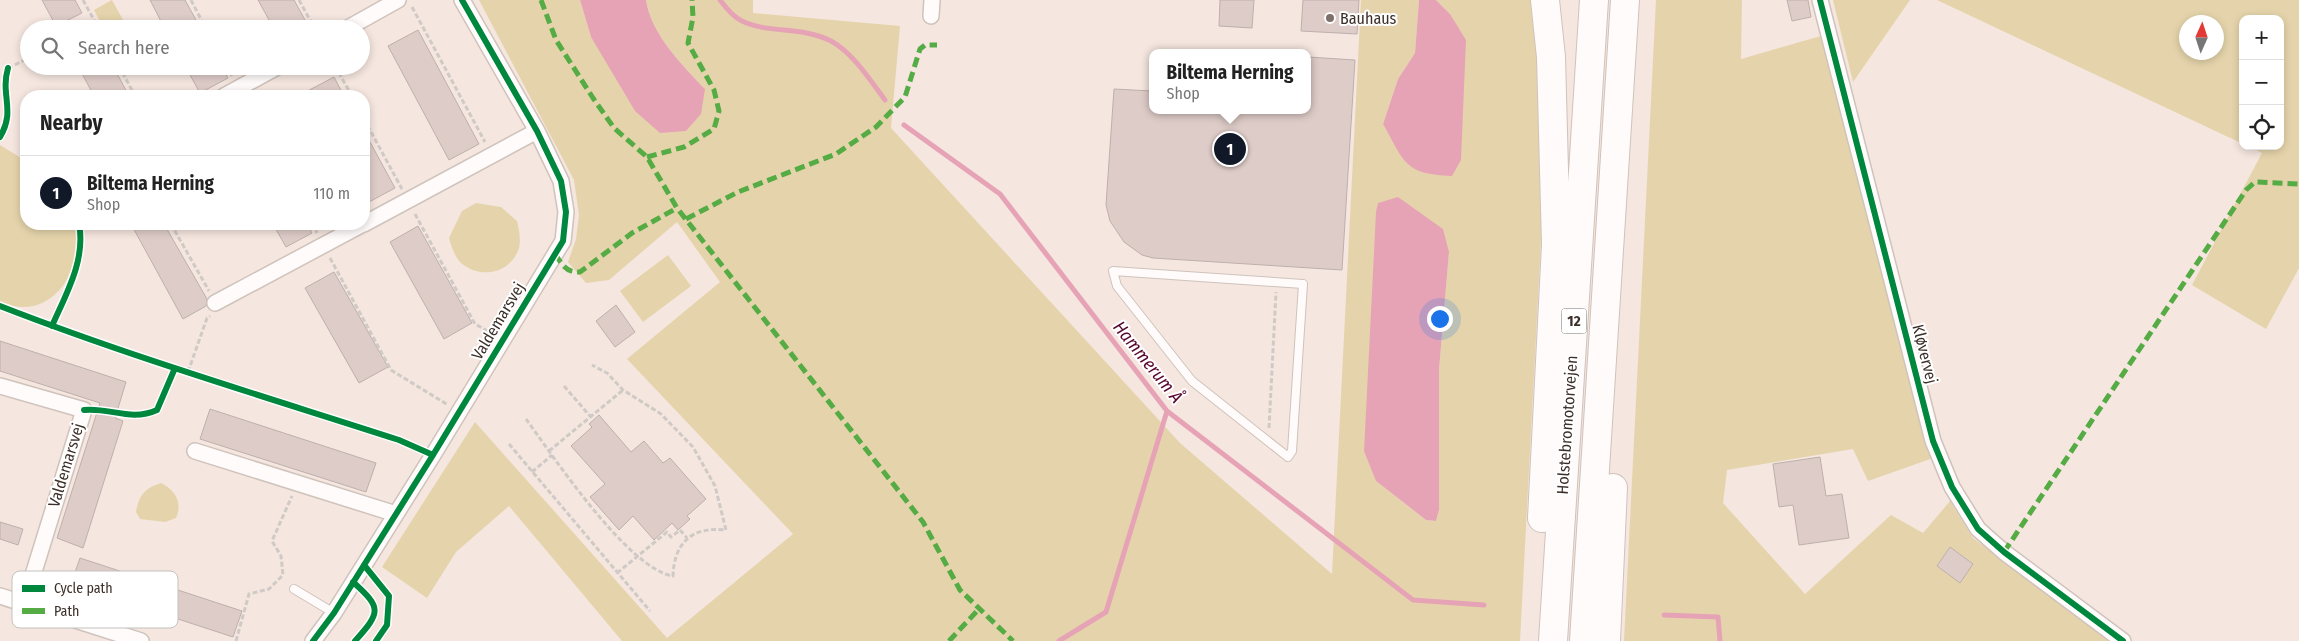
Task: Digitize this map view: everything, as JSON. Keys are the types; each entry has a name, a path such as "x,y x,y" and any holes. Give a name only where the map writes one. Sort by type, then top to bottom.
{"highway":[{"path":"1536,641 1556,245 1551,57 1545,0"},
{"name":"Holstebromotorvejen","path":"1553,641 1594,0"},
{"name":"Holstebromotorvejen","path":"1584,641 1625,0"},
{"path":"1606,641 1622,267 1615,172"}],"street":[{"path":"362,20 398,0"},
{"name":"Valdemarsvej","path":"313,641 334,613 396,514 563,241 566,212 561,181 537,131 462,0"},
{"path":"931,16 932,0"},
{"name":"Kløvervej","path":"1820,0 1933,441 1952,487 1978,529 2004,552 2123,641"},
{"path":"235,90 262,75"},
{"path":"370,221 537,131"},
{"path":"215,303 352,230"},
{"name":"Valdemarsvej","path":"0,386 84,410 34,571"},
{"path":"195,451 396,514"},
{"path":"0,596 12,600"},
{"path":"100,628 141,641"}],"lane":[{"path":"1112,271 1303,284 1292,451 1288,457 1266,439 1192,382 1117,286 1112,271"},
{"path":"294,590 334,613"}],"path":[{"path":"83,0 94,20"},
{"path":"190,0 201,20"},
{"path":"299,0 310,20"},
{"path":"408,0 492,155"},
{"path":"7,71 20,63"},
{"path":"124,75 132,90"},
{"path":"340,75 349,90"},
{"path":"370,130 475,324 502,340"},
{"path":"174,230 220,311 206,318 185,371 198,375"},
{"path":"315,230 391,370 459,412"},
{"path":"1266,439 1269,433 1277,282"},
{"path":"526,419 579,494 638,556 662,574 673,576 673,562 678,549 687,538 699,532 713,529 726,530 715,486 705,466 678,429 643,401 623,390 607,373 592,365"},
{"path":"564,386 590,416"},
{"path":"532,472 590,416 623,390"},
{"path":"509,444 650,612"},
{"path":"236,641 249,594 269,589 283,575 281,556 272,541 282,523 297,482"},
{"path":"618,573 667,532 672,537 680,530 687,538"}],"shaded area":[{"path":"112,0 123,20 99,20 94,10"},
{"path":"479,0 580,0 591,37 705,89 661,37 649,13 646,0 753,0 753,13 900,26 891,128 1180,443 1332,574 1361,0 1429,0 1419,1 1415,53 1398,79 1383,124 1409,166 1450,14 1436,0 1532,0 1540,63 1542,222 1520,641 622,641 509,506 456,552 427,598 382,567 475,422 667,638 793,534 627,359 720,282 677,222 609,280 586,283 568,262 576,239 579,215 574,180","holes":["1449,252 1439,370 1439,510 1436,521 1426,520 1376,481"]},
{"path":"580,0 646,0 649,13 661,37 705,89 701,114 686,131 660,133 635,111 591,37"},
{"path":"1419,0 1436,0 1450,14 1466,40 1461,160 1452,176 1424,173 1408,164 1396,148 1383,124 1398,79 1415,53"},
{"path":"1656,0 1742,0 1741,59 1821,36 1916,397 1936,457 1868,481 1853,449 1727,470 1723,503 1805,594 1891,515 1923,533 1950,501 1973,538 2110,641 1624,641"},
{"path":"1833,0 1910,0 1853,82"},
{"path":"1937,0 2299,0 2299,268 2266,329 2192,285 2262,153 2256,150 2284,150 2284,15 2239,15 2239,142"},
{"path":"0,145 20,157 20,230 75,230 77,243 76,255 66,280 59,291 49,299 38,305 27,307 14,306 0,301"},
{"path":"1398,197 1443,229 1449,252 1439,370 1439,510 1436,521 1426,520 1376,481 1364,451 1376,212 1378,203"},
{"path":"476,203 501,207 517,221 520,238 519,248 515,257 502,268 494,271 477,271 461,263 455,255 449,238 462,211"},
{"path":"668,255 691,286 643,322 620,291"},
{"path":"161,483 170,489 176,497 179,507 176,518 165,522 140,519 136,512 141,497 151,487"}],"building":[{"path":"42,0 75,0 82,13 68,20 53,20"},
{"path":"150,0 185,0 196,20 160,20"},
{"path":"258,0 294,0 305,20 269,20"},
{"path":"1220,0 1254,0 1252,28 1219,26"},
{"name":"Bauhaus","path":"1303,0 1359,0 1357,34 1301,31"},
{"path":"1787,0 1808,0 1811,17 1792,21"},
{"path":"418,30 479,144 449,160 388,46"},
{"path":"1311,57 1355,60 1342,270 1153,258 1142,255 1124,242 1110,221 1106,205 1114,89 1149,91 1149,114 1311,114"},
{"path":"83,75 118,75 126,90 91,90"},
{"path":"190,75 226,75 228,78 206,90 198,90"},
{"path":"334,77 341,90 309,90"},
{"path":"370,142 395,188 370,201"},
{"path":"418,226 472,323 444,339 390,242"},
{"path":"134,230 167,230 207,299 206,306 183,319"},
{"path":"276,230 310,230 312,233 286,247"},
{"path":"334,272 388,367 359,383 305,288"},
{"path":"616,305 635,332 615,347 596,321"},
{"path":"0,341 126,382 115,418 123,421 83,548 57,538 100,403 0,371"},
{"path":"210,409 376,463 366,492 200,439"},
{"path":"599,415 631,452 644,441 663,463 670,458 706,499 687,516 690,519 678,530 672,523 654,540 633,516 619,530 590,497 605,484 571,446 592,427 589,424"},
{"path":"1820,457 1826,496 1842,494 1849,538 1799,545 1793,505 1779,507 1773,464"},
{"path":"0,522 23,529 18,545 0,539"},
{"path":"1950,547 1973,564 1960,583 1937,566"},
{"path":"80,558 120,571 76,571"},
{"path":"178,590 242,611 233,637 178,619"}],"waterway":[{"name":"Hammerum Å","path":"720,0 736,17 752,25 809,33 831,41 847,52 885,100"},
{"name":"Hammerum Å","path":"904,125 1000,194 1167,411 1413,600 1484,605"},
{"path":"1059,641 1106,612 1167,411"},
{"name":"Hammerum Å","path":"1664,615 1718,617 1720,641"}],"marked path":[{"path":"541,0 556,40 614,128 647,157 677,208 923,522 960,590 1013,641"},
{"path":"647,157 684,147 714,129 719,111 714,90 688,43 693,17 692,0"},
{"path":"686,219 738,192 836,154 876,127 905,97 920,49 925,45 937,45"},
{"path":"2004,552 2246,190 2255,182 2299,184"},
{"path":"555,254 568,269 580,272 632,233 677,208"},
{"path":"949,641 978,610"}],"cycle path":[{"path":"313,641 334,613 433,455 563,241 566,212 561,181 537,131 462,0"},
{"path":"1820,0 1933,441 1952,487 1978,529 2004,552 2123,641"},
{"path":"0,137 7,119 6,78 8,68"},
{"path":"52,326 69,289 77,264 80,251 79,230"},
{"path":"0,306 149,359 399,440 433,455"},
{"path":"84,410 102,410 138,415 157,410 175,368"},
{"path":"364,565 389,596 387,625 376,641"},
{"path":"353,582 369,598 375,610 370,623 355,641"}],"place":[{"name":"Bauhaus","path":"1330,18"},
{"name":"Biltema Herning","path":"1230,149"}]}
